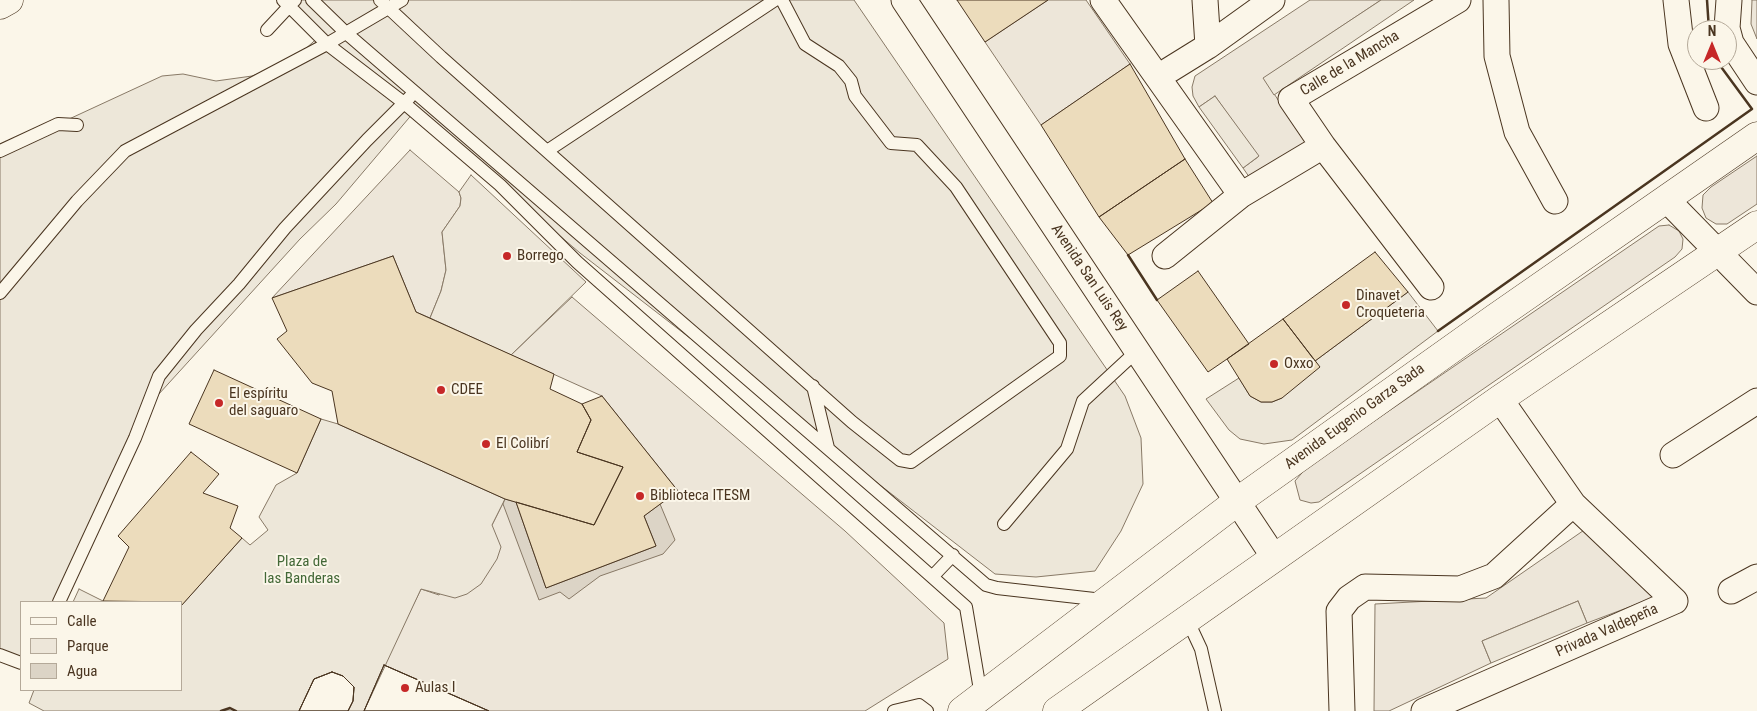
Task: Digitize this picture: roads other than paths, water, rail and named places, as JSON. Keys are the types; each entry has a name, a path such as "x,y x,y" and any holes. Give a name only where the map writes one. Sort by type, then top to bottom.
{"main road":[{"path":"0,5 9,0"},
{"name":"Avenida Eugenio Garza Sada","path":"972,704 1238,501 1495,318 1757,136"},
{"path":"1057,711 1500,399 1757,225"}],"street":[{"name":"Avenida San Luis Rey","path":"904,0 1274,557"},
{"path":"1103,0 1241,195"},
{"path":"1206,0 1208,46"},
{"path":"1158,78 1208,46 1272,0"},
{"name":"Calle de la Mancha","path":"1431,287 1324,146 1292,99 1458,0"},
{"path":"1496,0 1497,56 1517,132 1554,201"},
{"path":"1676,0 1681,44 1706,108"},
{"path":"1729,0 1727,28 1732,43 1757,82"},
{"path":"1165,256 1241,195 1324,146"},
{"path":"1667,200 1757,292"},
{"name":"Privada Valdepeña","path":"1434,709 1675,601 1573,504 1500,399"},
{"path":"1674,455 1757,401"},
{"path":"1342,711 1339,610 1349,598 1365,587 1460,589 1494,576 1573,504"},
{"path":"1731,590 1757,577"}],"lane":[{"path":"0,293 77,201 125,151 327,44 385,5 402,0"},
{"path":"547,151 776,0"},
{"path":"385,5 812,386 900,460 911,462 1060,356 1060,343 956,187 917,145 891,143 854,96 852,81 838,66 805,44 782,0"},
{"path":"267,30 289,2 327,44 404,104 500,185 577,262 966,607 972,704"},
{"path":"319,2 345,32 986,584 997,588 1108,601"},
{"path":"59,601 136,438 159,376 196,330 239,284 285,228 366,140 414,92"},
{"path":"0,151 58,124 77,125"},
{"path":"1004,524 1066,449 1083,401 1138,351"},
{"path":"812,386 828,448"},
{"path":"932,577 953,555"},
{"path":"1187,619 1202,649 1215,711"},
{"path":"0,655 20,664"},
{"path":"894,711 919,705 926,711"}],"water":[{"path":"505,499 516,502 546,588 656,546 644,516 660,504 675,540 663,554 600,576 569,599 560,592 539,600 503,504"}],"place":[{"name":"Borrego","path":"507,256"},
{"name":"Dinavet Croqueteria","path":"1346,305"},
{"name":"Oxxo","path":"1274,364"},
{"name":"CDEE","path":"441,390"},
{"name":"El espíritu del saguaro","path":"219,403"},
{"name":"El Colibrí","path":"486,444"},
{"name":"Biblioteca ITESM","path":"640,496"},
{"name":"Aulas I","path":"405,688"}],"park label":[{"name":"Plaza de las Banderas","path":"302,570"}]}
